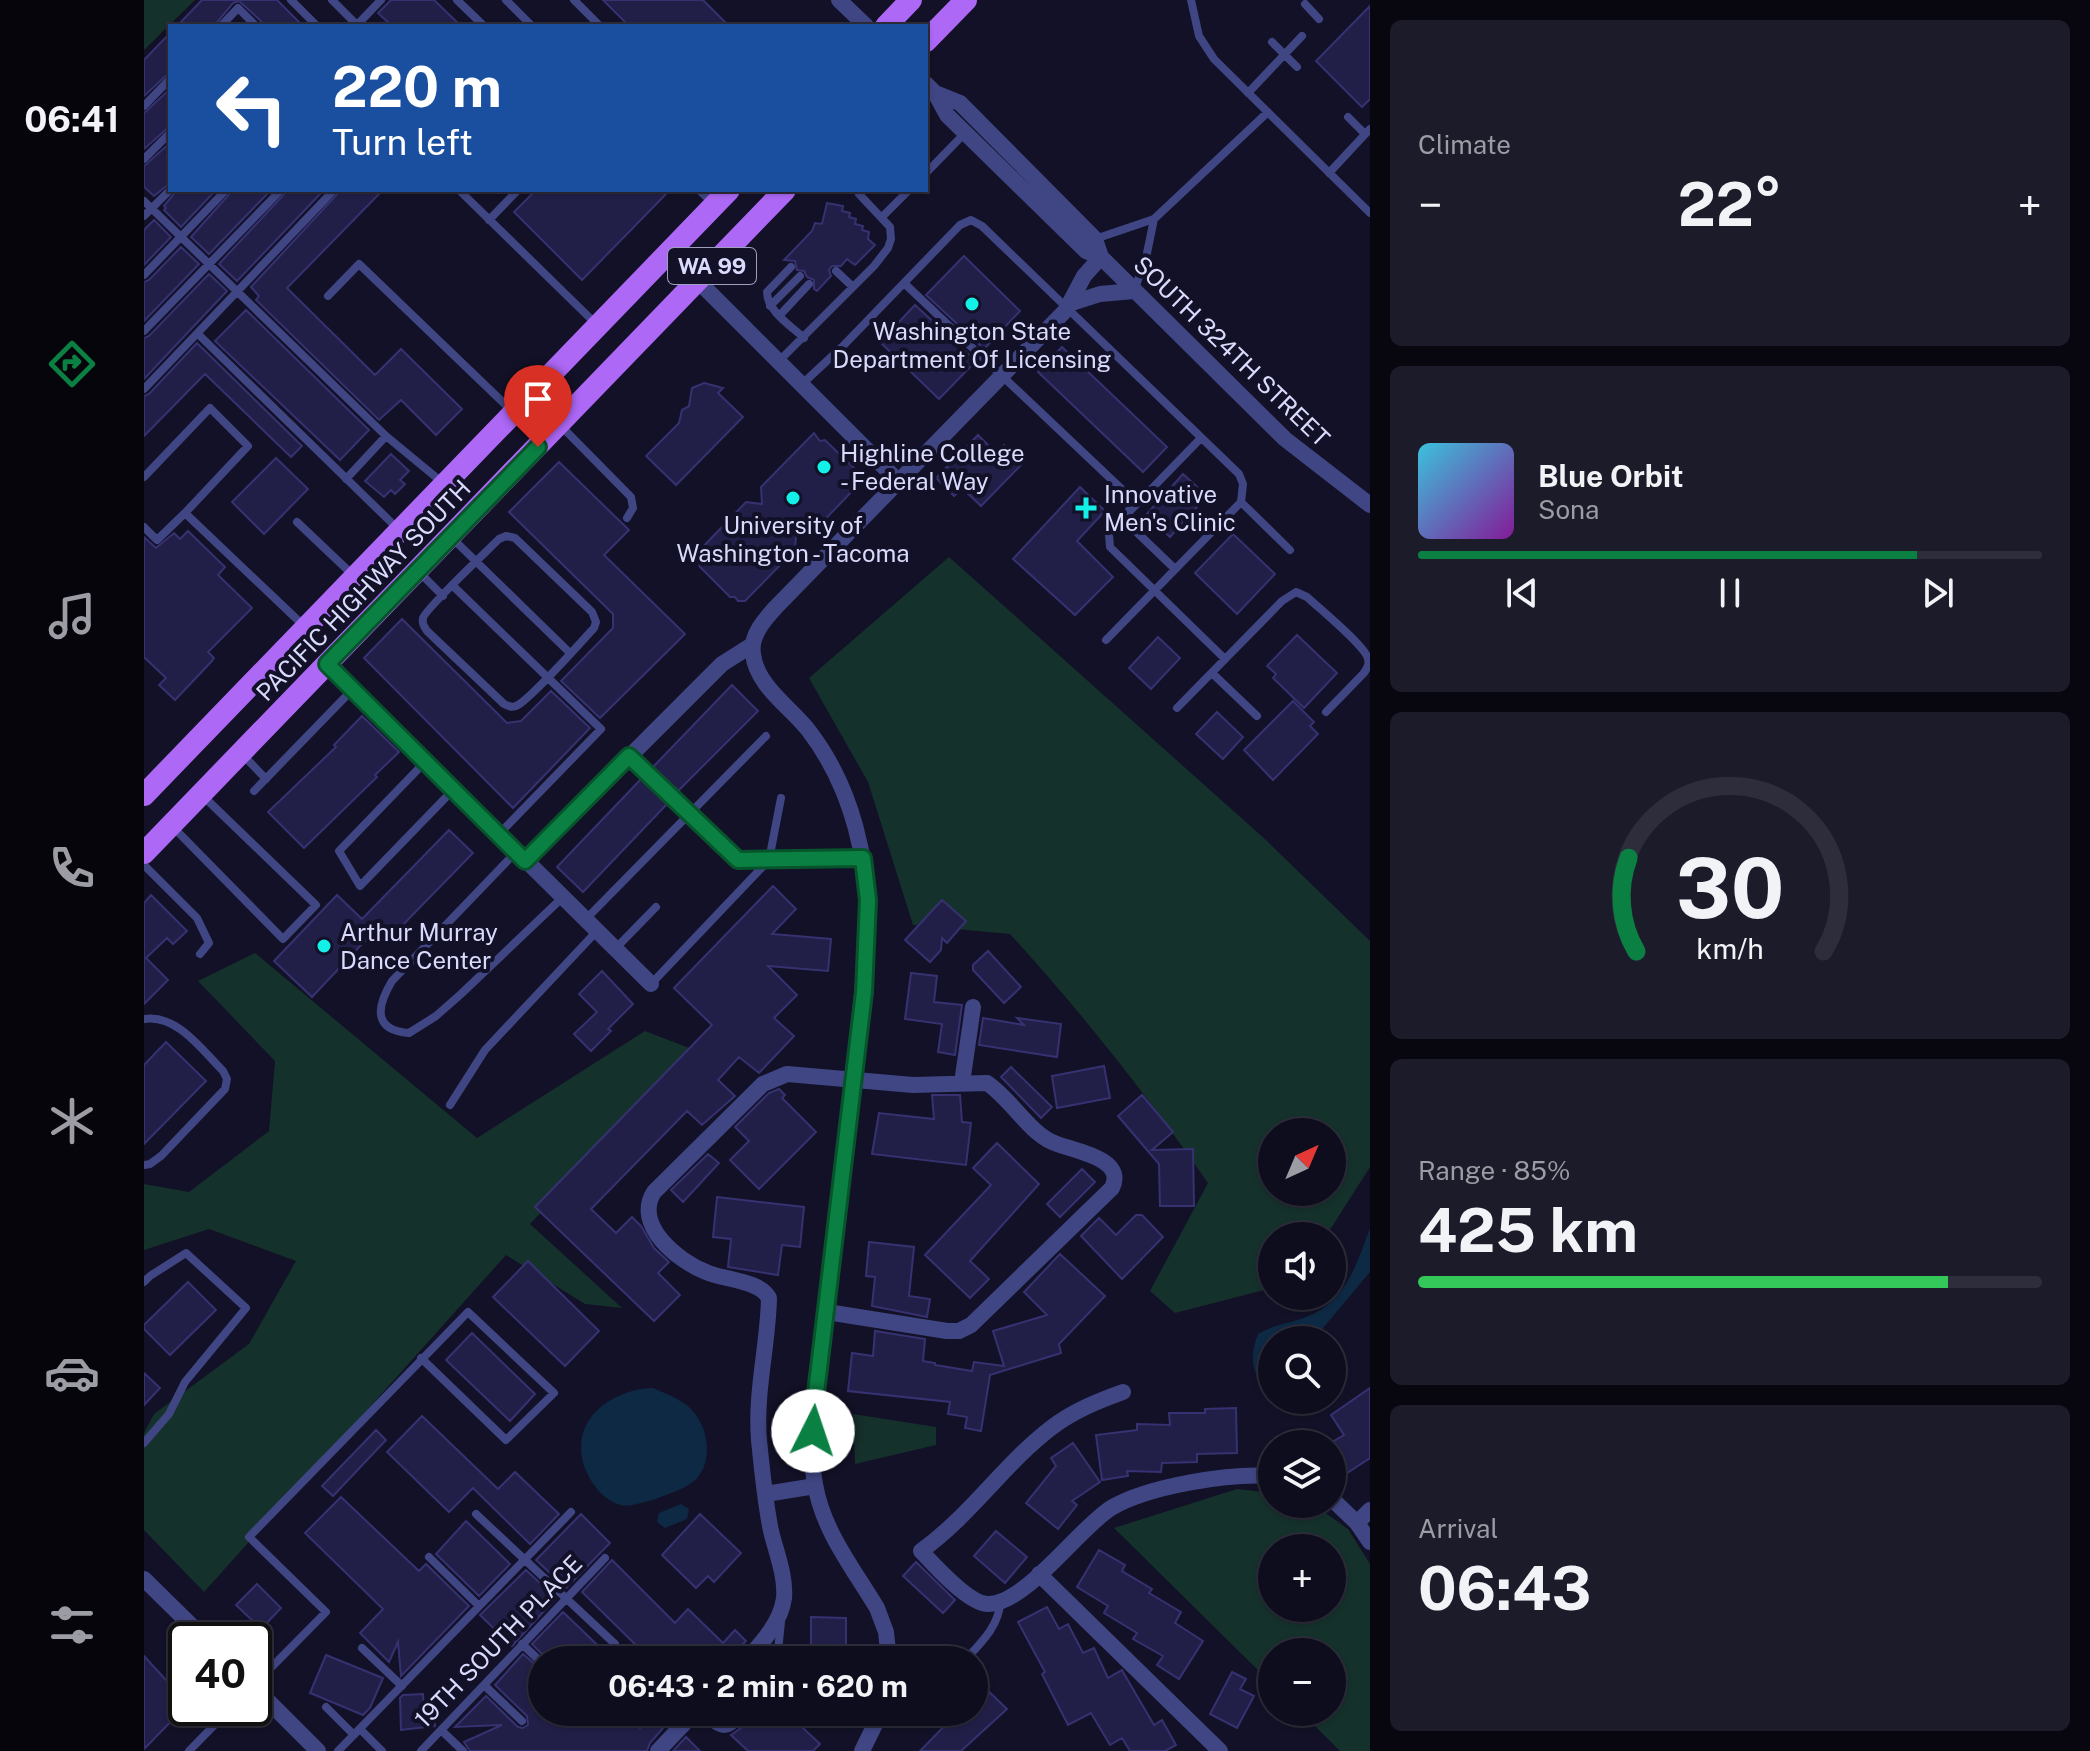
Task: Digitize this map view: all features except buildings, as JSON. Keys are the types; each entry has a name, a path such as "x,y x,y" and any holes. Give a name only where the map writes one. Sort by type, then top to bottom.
{"main road":[{"path":"888,24 911,0"},
{"path":"928,39 966,0"},
{"name":"PACIFIC HIGHWAY SOUTH","path":"144,853 783,192"},
{"name":"PACIFIC HIGHWAY SOUTH","path":"144,795 599,326 714,195"}],"street":[{"path":"839,0 864,24"},
{"name":"SOUTH 324TH STREET","path":"930,88 947,115 1086,251 1101,257 1285,439 1370,505"},
{"name":"SOUTH 324TH STREET","path":"930,88 960,103 1095,239 1101,257"},
{"path":"520,857 722,664 752,645 763,622 776,607 1069,307 1084,276 1101,257"},
{"path":"698,281 899,482"},
{"path":"1069,307 1100,294 1134,291"},
{"path":"752,645 760,676 809,731 836,776 863,858 868,900 864,992 813,1431 815,1486 827,1525 883,1622 887,1646"},
{"path":"327,664 651,984"},
{"path":"962,1083 973,1007"},
{"path":"758,1646 769,1632 782,1605 783,1585 766,1494 758,1417 768,1295 759,1288 709,1274 685,1260 655,1231 650,1221 648,1205 657,1188 767,1081 792,1073 913,1085 987,1083 1048,1141 1111,1167 1116,1176 1112,1188 961,1331 827,1312"},
{"path":"1123,1392 1053,1426 942,1535 921,1551 976,1601 985,1604 1000,1602 1016,1594 1100,1516 1129,1500 1217,1477 1258,1476"},
{"path":"766,1494 815,1486"},
{"path":"1357,1523 1370,1510"},
{"path":"1346,1512 1370,1542"},
{"path":"1039,1574 1220,1751"},
{"path":"144,1579 188,1622"},
{"path":"272,1704 318,1751"},
{"path":"658,1751 683,1726"},
{"path":"862,1751 874,1726"}],"lane":[{"path":"291,0 315,24"},
{"path":"332,0 355,24"},
{"path":"363,0 372,9"},
{"path":"359,24 381,0"},
{"path":"457,0 482,24"},
{"path":"506,0 530,24"},
{"path":"574,0 598,24"},
{"path":"1191,0 1195,26 1204,45 1248,93 1370,213"},
{"path":"1305,4 1319,19"},
{"path":"223,24 238,8 254,24"},
{"path":"1248,93 1302,36"},
{"path":"1272,42 1297,67"},
{"path":"144,106 168,81"},
{"path":"1095,239 1154,219 1268,112"},
{"path":"1329,173 1368,131 1348,117"},
{"path":"928,171 965,133"},
{"path":"144,159 168,135"},
{"path":"144,216 168,192"},
{"path":"144,275 224,192"},
{"path":"144,331 279,192"},
{"path":"144,389 332,192"},
{"path":"462,192 599,326"},
{"path":"489,220 516,192"},
{"path":"882,217 907,192"},
{"path":"778,362 888,248 891,229 859,194"},
{"path":"144,201 386,436 445,485"},
{"path":"1134,291 1146,258 1154,219"},
{"path":"801,385 960,225 974,221 1069,307 1241,477 1241,502 1106,640"},
{"path":"328,296 359,264 514,413"},
{"path":"791,267 767,292 770,306 804,338"},
{"path":"836,271 853,287"},
{"path":"770,306 800,276"},
{"path":"904,283 1129,496 1131,507 1125,516"},
{"path":"780,315 809,284"},
{"path":"198,334 399,531"},
{"path":"144,477 210,408 248,446 157,540 144,527"},
{"path":"560,424 631,497 633,508 627,518"},
{"path":"346,479 386,436"},
{"path":"1201,438 1109,534 1110,547 1225,659"},
{"path":"1241,502 1290,550"},
{"path":"185,513 306,628"},
{"path":"1125,516 1175,569"},
{"path":"297,522 355,578"},
{"path":"511,536 592,612 596,622 594,628 547,677 512,707 504,704 425,627 425,614 452,585 499,539 511,536"},
{"path":"450,537 570,653"},
{"path":"418,571 443,596"},
{"path":"452,585 601,729 498,835"},
{"path":"1177,708 1293,593 1302,594 1361,648 1368,659 1365,672 1326,712"},
{"path":"1212,673 1257,716"},
{"path":"254,791 352,690"},
{"path":"450,1105 485,1050 591,925 689,814 766,736"},
{"path":"240,753 266,779"},
{"path":"629,756 736,859 863,858"},
{"path":"425,762 339,851 360,886 453,790"},
{"path":"171,825 283,939 294,928 316,905 201,794"},
{"path":"651,984 769,860 781,798"},
{"path":"520,857 392,981 380,1006 381,1017 393,1030 409,1033 436,1016 562,898"},
{"path":"144,865 197,918 209,943 200,954"},
{"path":"615,949 656,907"},
{"path":"144,1019 167,1021 177,1028 223,1071 227,1079 225,1089 161,1156 144,1165"},
{"path":"144,1282 186,1253 246,1308 185,1382 169,1414 144,1443"},
{"path":"272,1668 326,1612 249,1537 421,1358 468,1312 554,1393 506,1440 421,1358"},
{"path":"338,1751 571,1512"},
{"path":"476,1514 615,1644"},
{"path":"429,1557 479,1606"},
{"name":"19TH SOUTH PLACE","path":"421,1751 605,1558"},
{"path":"977,1646 1000,1614 1000,1602"},
{"path":"778,1646 782,1605"},
{"path":"522,1644 528,1650"},
{"path":"362,1648 402,1686"},
{"path":"484,1685 522,1721"},
{"path":"326,1707 382,1751"},
{"path":"189,1751 213,1726"},
{"path":"715,1726 725,1730 734,1726"},
{"path":"441,1730 463,1751"}],"green space":[{"path":"144,0 195,0 168,24 144,50"},
{"path":"949,557 1266,840 1370,941 1370,1167 1346,1205 1346,1118 1258,1118 1258,1206 1345,1206 1335,1222 1258,1222 1258,1292 1175,1313 1150,1291 1208,1183 1113,1055 1010,934 913,925 868,782 809,678"},
{"path":"255,953 477,1138 645,1031 697,1051 530,1224 622,1308 585,1304 506,1255 204,1592 144,1530 144,1433 154,1414 249,1344 296,1261 209,1229 144,1250 144,1184 189,1192 269,1131 275,1061 198,981"},
{"path":"853,1414 936,1427 936,1445 855,1464"},
{"path":"1237,1489 1258,1491 1258,1518 1333,1518 1348,1529 1370,1564 1370,1751 1340,1751 1315,1726 1346,1726 1346,1638 1258,1638 1258,1670 1114,1528"}],"water":[{"path":"1370,1228 1370,1272 1346,1301 1346,1284"},
{"path":"1338,1310 1325,1326 1277,1326 1306,1317 1319,1311"},
{"path":"1258,1334 1258,1379 1253,1361"},
{"path":"653,1388 694,1412 707,1444 705,1463 697,1478 684,1487 644,1502 620,1505 602,1494 589,1477 582,1459 581,1442 585,1427 593,1414 605,1404 635,1390"},
{"path":"681,1504 689,1509 687,1519 665,1528 657,1522 659,1513"}],"place":[{"name":"Washington State Department Of Licensing","path":"972,304"},
{"name":"Highline College - Federal Way","path":"824,467"},
{"name":"University of Washington - Tacoma","path":"793,498"},
{"name":"Innovative Men's Clinic","path":"1086,508"},
{"name":"Arthur Murray Dance Center","path":"324,946"}],"route":[{"path":"538,447 327,664 525,861 629,756 738,860 863,858 868,900 864,992 813,1431"}]}
